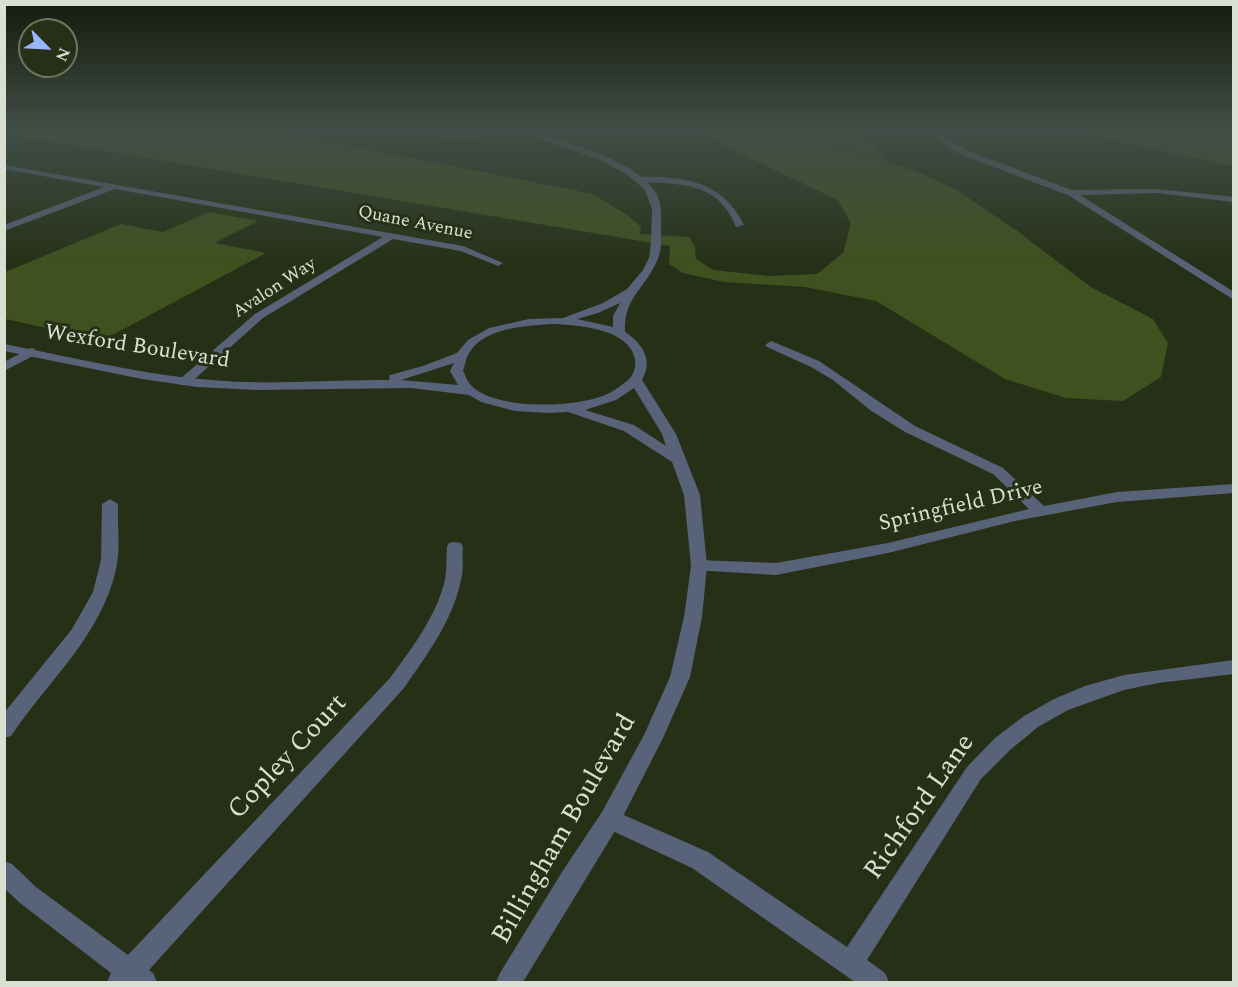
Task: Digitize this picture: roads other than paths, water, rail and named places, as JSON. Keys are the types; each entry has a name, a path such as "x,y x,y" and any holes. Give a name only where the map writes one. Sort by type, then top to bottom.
{"street":[{"name":"Quane Avenue","path":"51,176 463,249 498,263"},
{"path":"620,335 619,316 631,290 648,269 654,256 656,239 657,206 646,186 634,176"},
{"path":"1031,176 1071,193 1233,297"},
{"path":"637,178 673,179 699,184 730,207 739,225"},
{"path":"4,228 113,187"},
{"path":"1071,193 1157,191 1233,200"},
{"name":"Avalon Way","path":"184,382 259,316 392,236"},
{"path":"552,321 594,310 614,302 631,290"},
{"path":"552,321 591,325 620,335 631,343 642,362 636,380 617,395 573,410"},
{"name":"Wexford Boulevard","path":"370,384 427,369 459,356 475,340 501,328 552,321"},
{"path":"771,345 815,364 837,377 874,407 910,429 998,471 1040,511"},
{"name":"Wexford Boulevard","path":"4,347 184,382 275,387 429,385 471,391 483,398 515,408 573,410"},
{"path":"4,367 31,352"},
{"path":"459,356 456,366 458,374 461,381 471,391"},
{"name":"Billingham Boulevard","path":"509,982 570,880 610,819 653,738 680,677 693,617 699,566 692,495 669,434 636,380"},
{"path":"573,410 629,428 678,459"},
{"name":"Springfield Drive","path":"699,566 776,569 888,548 1040,511 1117,497 1233,488"},
{"path":"4,730 19,707 74,641 101,594 108,567 110,504"},
{"name":"Copley Court","path":"131,979 398,683 424,646 442,611 453,579 455,547"},
{"name":"Richford Lane","path":"850,964 974,773 997,747 1031,720 1073,698 1114,683 1160,674 1233,667"},
{"path":"610,819 700,860 876,982"},
{"path":"4,872 28,895 131,979"}]}
